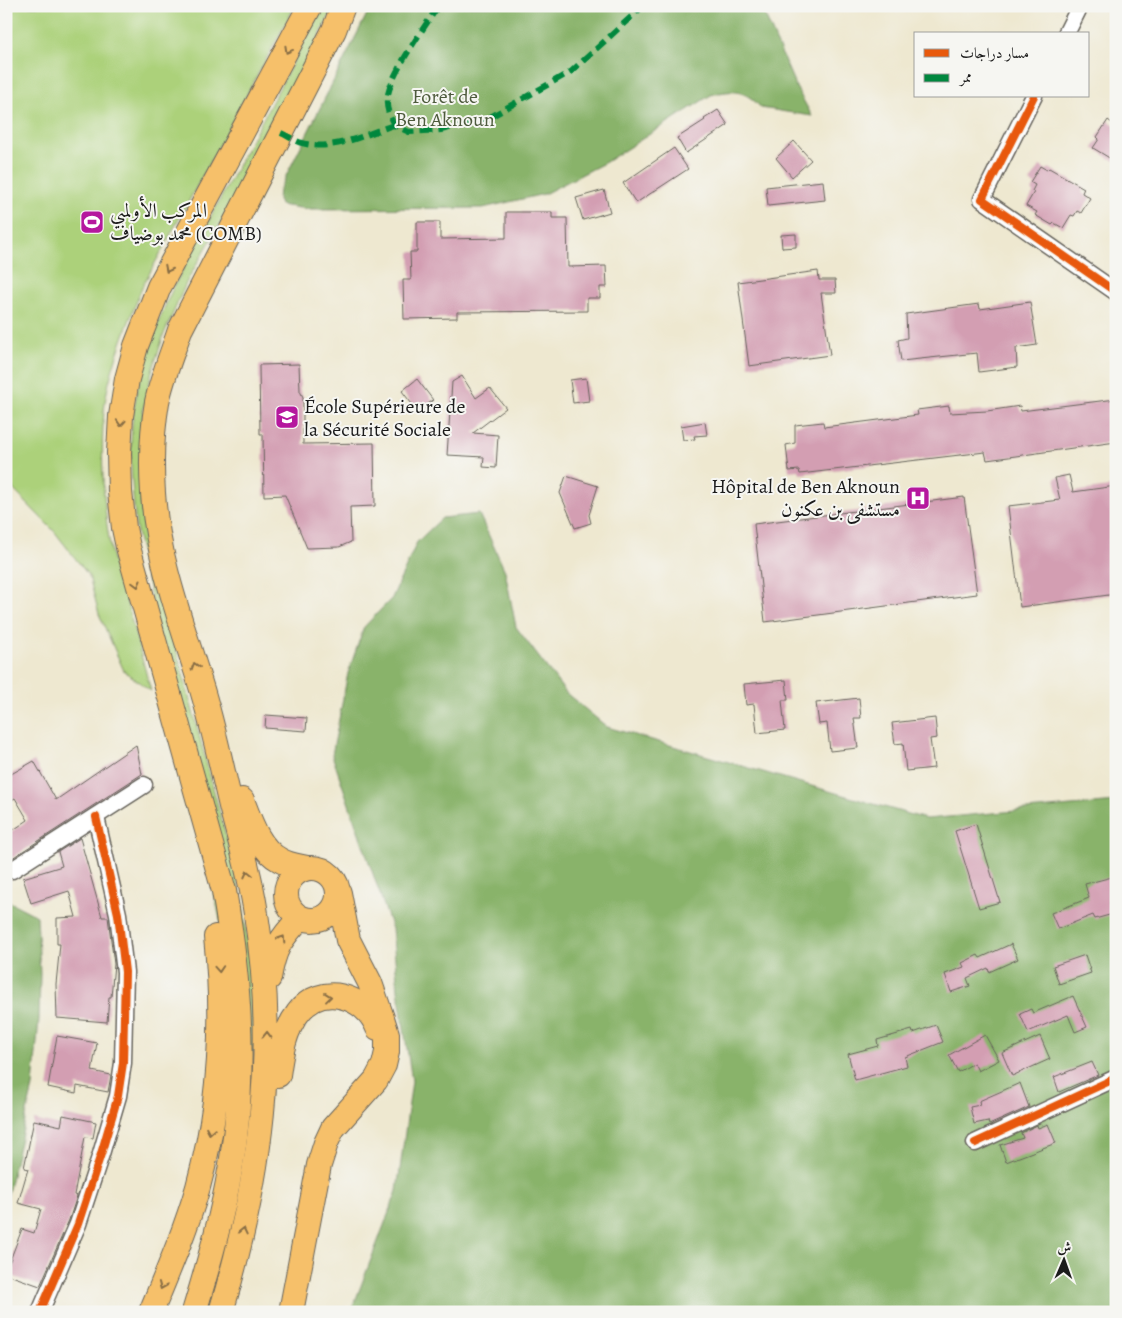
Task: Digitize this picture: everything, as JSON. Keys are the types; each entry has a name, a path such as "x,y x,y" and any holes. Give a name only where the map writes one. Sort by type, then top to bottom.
{"highway":[{"path":"194,1312 224,1205 236,1120 240,1084 238,992 224,891 134,571 124,528 120,492 119,453 124,397 136,346 162,281 310,6"},
{"path":"334,30 343,6"},
{"path":"291,1312 319,1165 326,1143 333,1128 376,1080 384,1065 387,1052 387,1034 370,983 348,940 337,884 332,876 316,868 307,868 280,860 260,840 248,817 206,701 167,574 154,506 153,452 157,402 175,345 194,301 348,6"},
{"path":"206,701 256,913 266,999 264,1099 254,1176 237,1258 230,1312"},
{"path":"151,1312 198,1187 213,1114 219,1059 218,951 214,913 193,782"},
{"path":"307,868 299,871 288,883 286,899 289,906 293,913 328,932 337,941 363,986 373,995"},
{"path":"266,999 272,962 278,943 305,919 320,920 328,916 338,902 339,893"},
{"path":"254,1176 272,1116 283,1044 289,1027 298,1012 312,1001 328,995 341,996 355,1001 375,1019 383,1044 384,1065"},
{"path":"184,1312 211,1253"},
{"path":"221,1312 237,1258"}],"street":[{"path":"1067,32 1080,6"},
{"path":"1033,98 982,199 1116,292"},
{"path":"12,870 144,785"},
{"path":"40,1312 78,1224 95,1152 118,1096 123,1063 125,972 118,914 96,817"},
{"path":"975,1143 1116,1078"}],"green space":[{"name":"المركب الأولمبي محمد بوضياف (COMB)","path":"6,6 295,6 142,287 117,355 106,396 102,440 104,496 111,552 151,691 124,671 99,614 89,576 54,531 6,482"},
{"path":"323,6 335,6 219,226 187,281 164,334 152,371 143,412 141,505 144,528 235,870 252,982 254,1037 252,1092 246,1147 224,1257 208,1312 202,1312 249,1056 136,527 131,468 132,423 140,377 155,331 174,286"},
{"name":"Forêt de Ben Aknoun","path":"371,6 761,6 796,87 812,116 761,108 750,98 739,92 719,93 711,95 606,162 544,194 483,208 307,209 280,205 278,199 279,190"},
{"path":"479,514 505,571 516,627 566,693 607,727 926,819 1116,802 1116,1312 351,1312 397,1191 412,1081 398,990 392,929 332,755 348,673 364,627 392,598 417,542 442,518"},
{"path":"6,900 37,916 40,973 39,1019 33,1087 6,1201"}],"building":[{"path":"718,110 728,125 686,153 677,138"},
{"path":"1108,120 1116,126 1116,162 1093,148 1099,139 1097,137"},
{"path":"794,141 811,160 792,177 776,158"},
{"path":"674,148 688,169 636,203 623,183"},
{"path":"1040,166 1047,170 1049,168 1084,188 1082,193 1090,198 1081,213 1077,211 1074,216 1071,215 1063,228 1054,223 1052,225 1035,215 1037,212 1026,206 1034,192 1032,191 1035,185 1030,182"},
{"path":"823,181 825,200 768,206 766,187"},
{"path":"604,190 610,212 583,220 576,198"},
{"path":"506,212 552,212 552,218 567,218 568,267 606,266 607,287 600,287 600,298 587,298 587,311 457,312 457,318 404,319 403,280 411,280 410,252 417,252 417,222 440,222 440,239 506,238"},
{"path":"796,234 796,247 782,248 781,235"},
{"path":"818,271 819,280 835,280 836,293 821,293 830,355 749,366 738,282"},
{"path":"1030,302 1037,345 1016,348 1017,367 979,372 977,353 901,361 898,340 907,338 906,314 979,304 980,309"},
{"path":"299,364 300,391 303,397 303,444 374,443 375,506 350,507 351,542 339,547 307,548 285,495 264,496 263,434 260,434 259,365"},
{"path":"462,376 476,398 490,388 506,408 473,433 498,435 496,468 483,467 484,457 447,455 452,382"},
{"path":"586,378 589,401 573,403 570,380"},
{"path":"417,379 433,400 418,412 402,391"},
{"path":"1116,399 1116,442 987,460 985,452 800,474 799,470 789,471 786,445 795,443 795,425 823,422 824,427 918,415 917,410 949,406 950,413 987,411 1020,406 1021,411"},
{"path":"705,422 707,435 694,436 695,439 683,440 681,426"},
{"path":"1069,475 1073,492 1116,486 1116,594 1020,607 1008,506 1060,500 1055,478"},
{"path":"566,476 598,486 589,515 591,523 575,528 560,493"},
{"path":"964,497 977,594 765,622 754,524"},
{"path":"786,680 788,700 782,700 785,730 757,733 754,704 746,705 744,684"},
{"path":"859,698 861,718 854,718 858,748 830,751 827,723 819,724 816,703"},
{"path":"266,715 307,718 306,731 265,728"},
{"path":"935,718 937,738 930,739 934,768 906,771 903,743 895,744 892,723"},
{"path":"136,745 142,774 6,862 6,835 28,820 15,798 6,803 6,777 34,761 56,800"},
{"path":"976,824 1000,902 979,908 955,831"},
{"path":"80,838 102,917 108,917 114,964 107,1022 57,1018 56,984 60,944 57,944 57,918 76,917 69,891 31,903 23,878 62,866 58,852"},
{"path":"1116,876 1116,900 1110,902 1113,914 1095,919 1093,915 1058,929 1051,913 1089,898 1085,884"},
{"path":"1011,944 1018,959 989,972 988,968 967,978 970,986 951,992 945,974 964,967 962,963 978,955 980,958"},
{"path":"1085,955 1091,973 1059,984 1053,966"},
{"path":"1073,996 1087,1027 1075,1032 1068,1015 1028,1032 1020,1014 1031,1009 1033,1013"},
{"path":"936,1025 943,1042 905,1057 907,1066 855,1080 848,1054 878,1046 877,1040 912,1030 913,1033"},
{"path":"985,1035 999,1060 978,1071 974,1063 958,1072 949,1055"},
{"path":"57,1036 97,1043 92,1071 111,1075 108,1092 77,1086 76,1093 48,1087"},
{"path":"1040,1036 1050,1059 1012,1076 1002,1053"},
{"path":"1092,1062 1098,1075 1059,1092 1054,1077"},
{"path":"1020,1083 1029,1107 989,1125 988,1121 974,1124 970,1107 980,1105 979,1101"},
{"path":"63,1115 96,1122 93,1138 85,1137 74,1195 77,1196 69,1220 40,1286 6,1274 6,1271 22,1229 34,1233 41,1209 18,1203 28,1169 24,1168 34,1120 61,1126"},
{"path":"1048,1124 1056,1143 1006,1162 1000,1145 1023,1138 1021,1133 1037,1125 1038,1128"}],"marked path":[{"path":"438,6 401,64 387,99 388,110 394,125 409,132 441,130 485,120 572,71 643,6"},
{"path":"281,133 302,143 326,145 349,141 394,125"}],"cycle path":[{"path":"1033,98 982,199 1116,292"},
{"path":"40,1312 78,1224 118,1096 123,1063 125,972 118,914 96,817"},
{"path":"975,1143 1116,1078"}],"place":[{"name":"المركب الأولمبي محمد بوضياف (COMB)","path":"92,222"},
{"name":"École Supérieure de la Sécurité Sociale","path":"287,417"},
{"name":"Hôpital de Ben Aknoun مستشفى بن عكنون","path":"918,498"}]}
